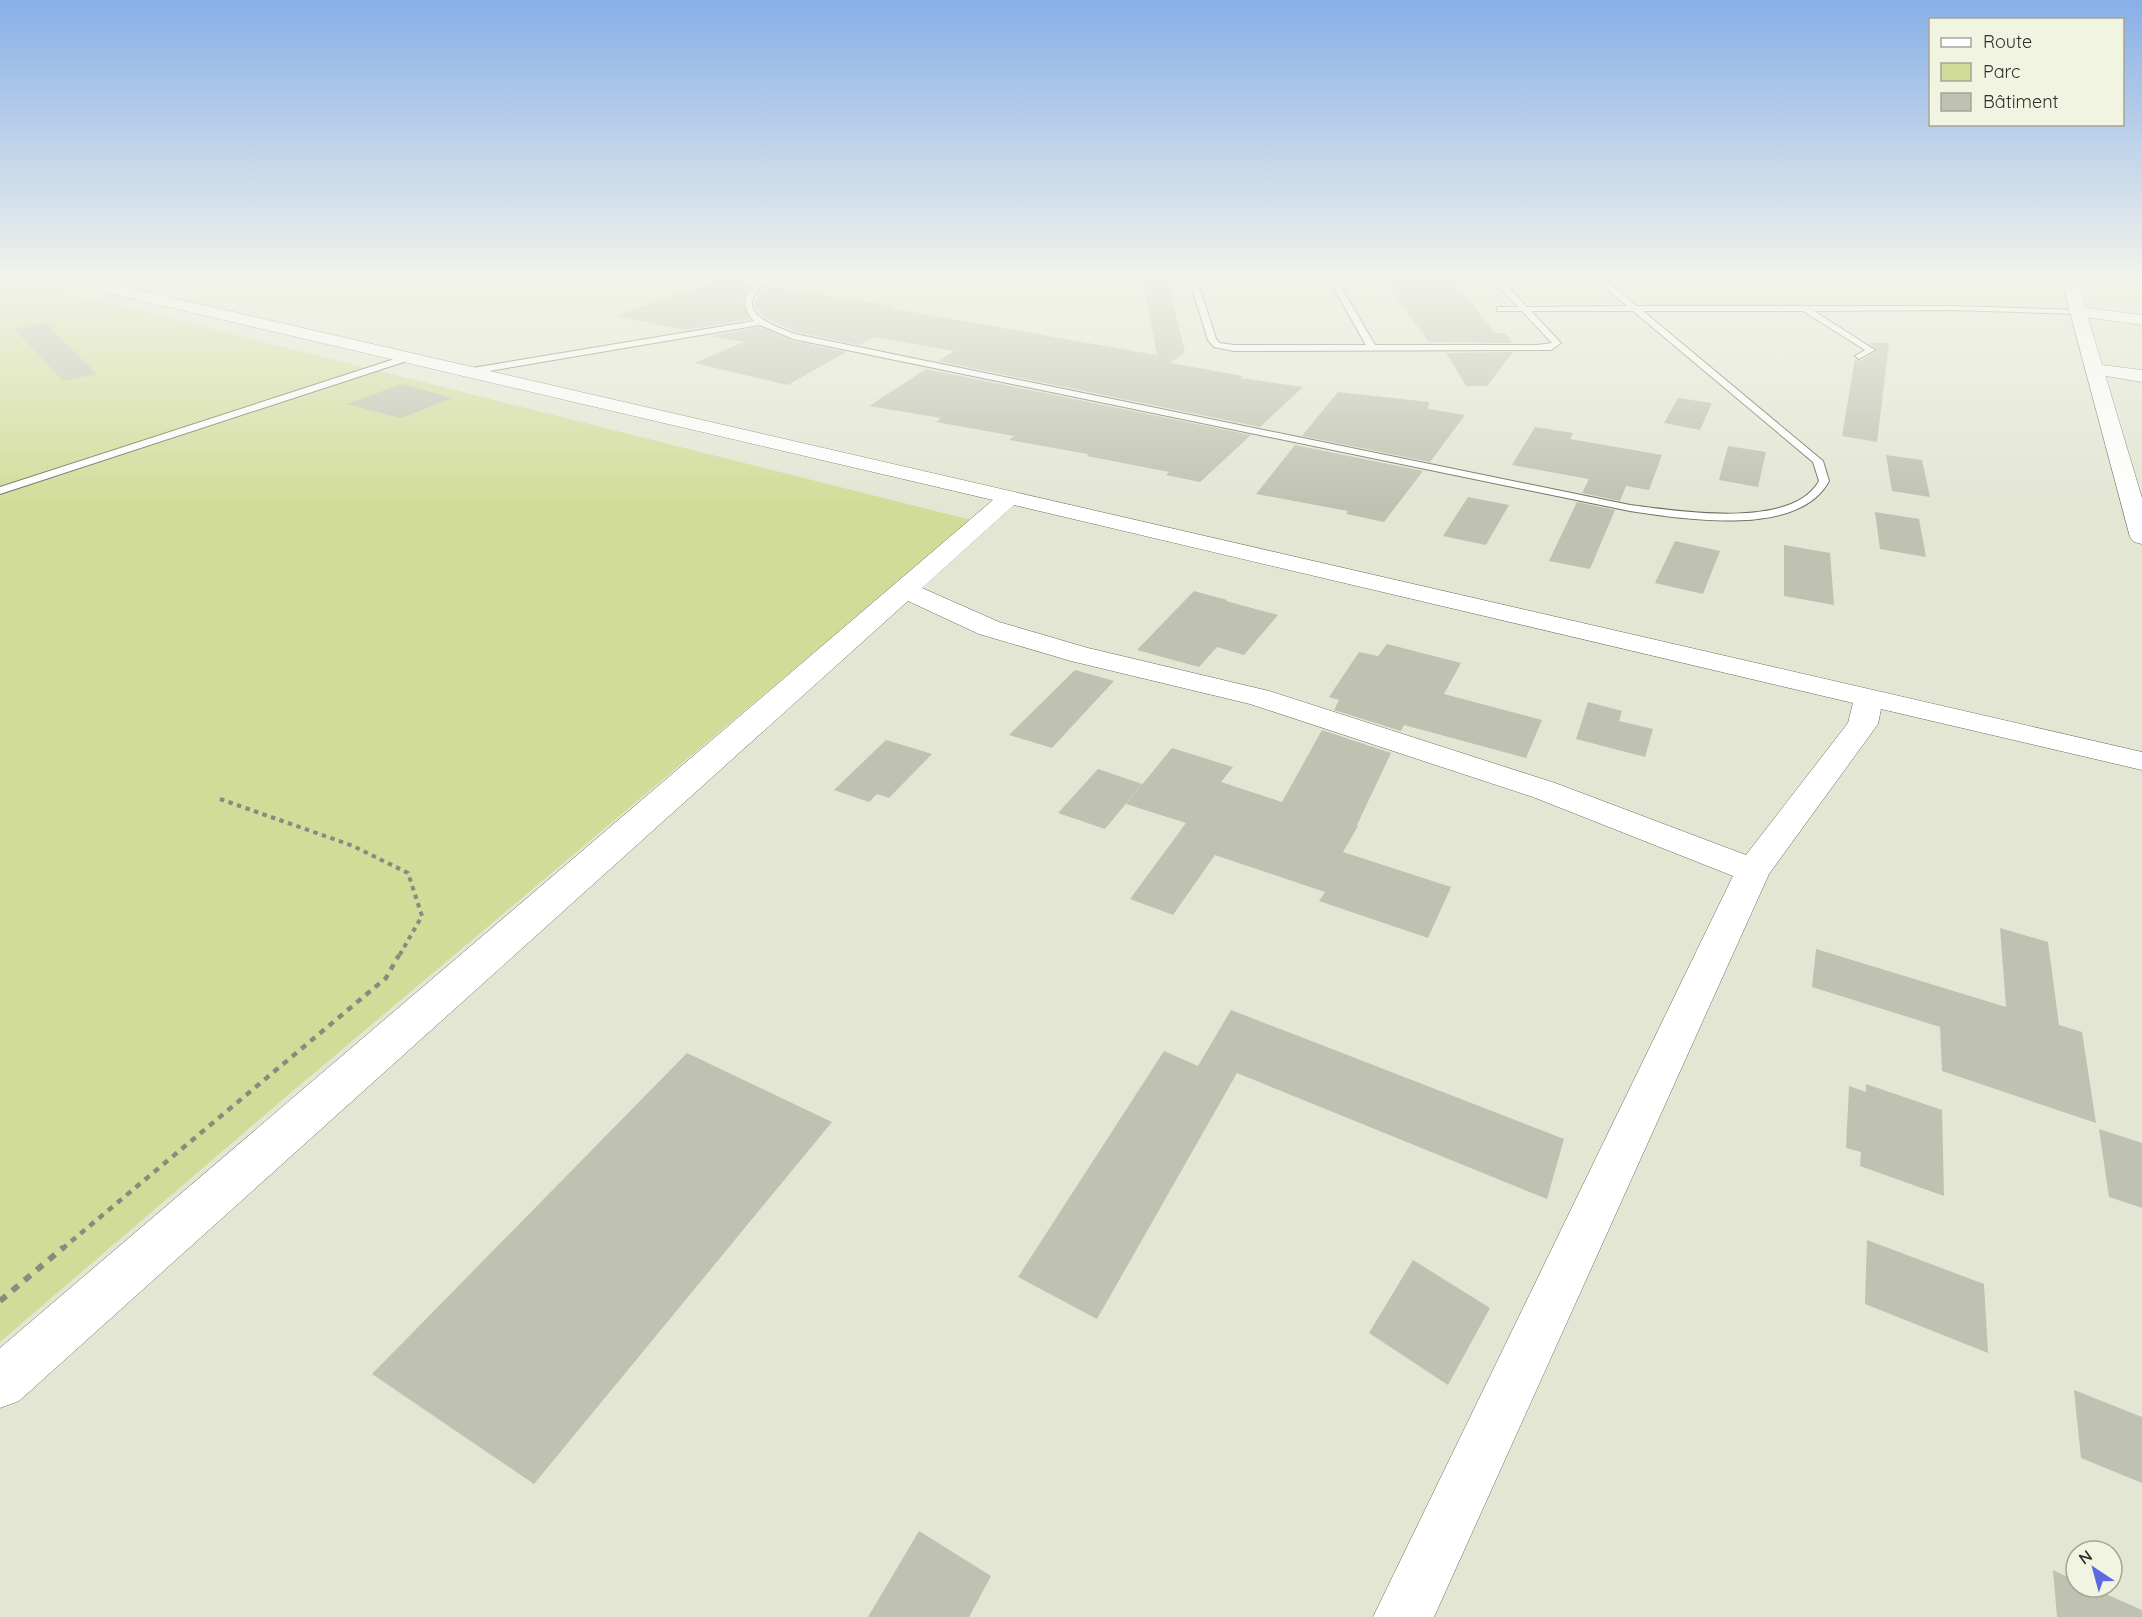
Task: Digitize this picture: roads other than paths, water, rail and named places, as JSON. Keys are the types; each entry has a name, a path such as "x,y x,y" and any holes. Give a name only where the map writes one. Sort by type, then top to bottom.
{"street":[{"path":"395,353 466,372 2142,761"},
{"path":"2090,353 2142,537"},
{"path":"2094,369 2142,376"},
{"path":"0,1382 1009,498"},
{"path":"904,590 989,628 1081,655 1259,697 1544,790 1753,871"},
{"path":"1403,1617 1753,871 1863,724 1869,697"}],"lane":[{"path":"466,372 575,353"},
{"path":"877,353 1630,508 1691,516 1747,516 1801,504 1817,494 1824,481 1818,461 1689,353"},
{"path":"1859,356 1864,353"},
{"path":"0,491 410,357"}]}
